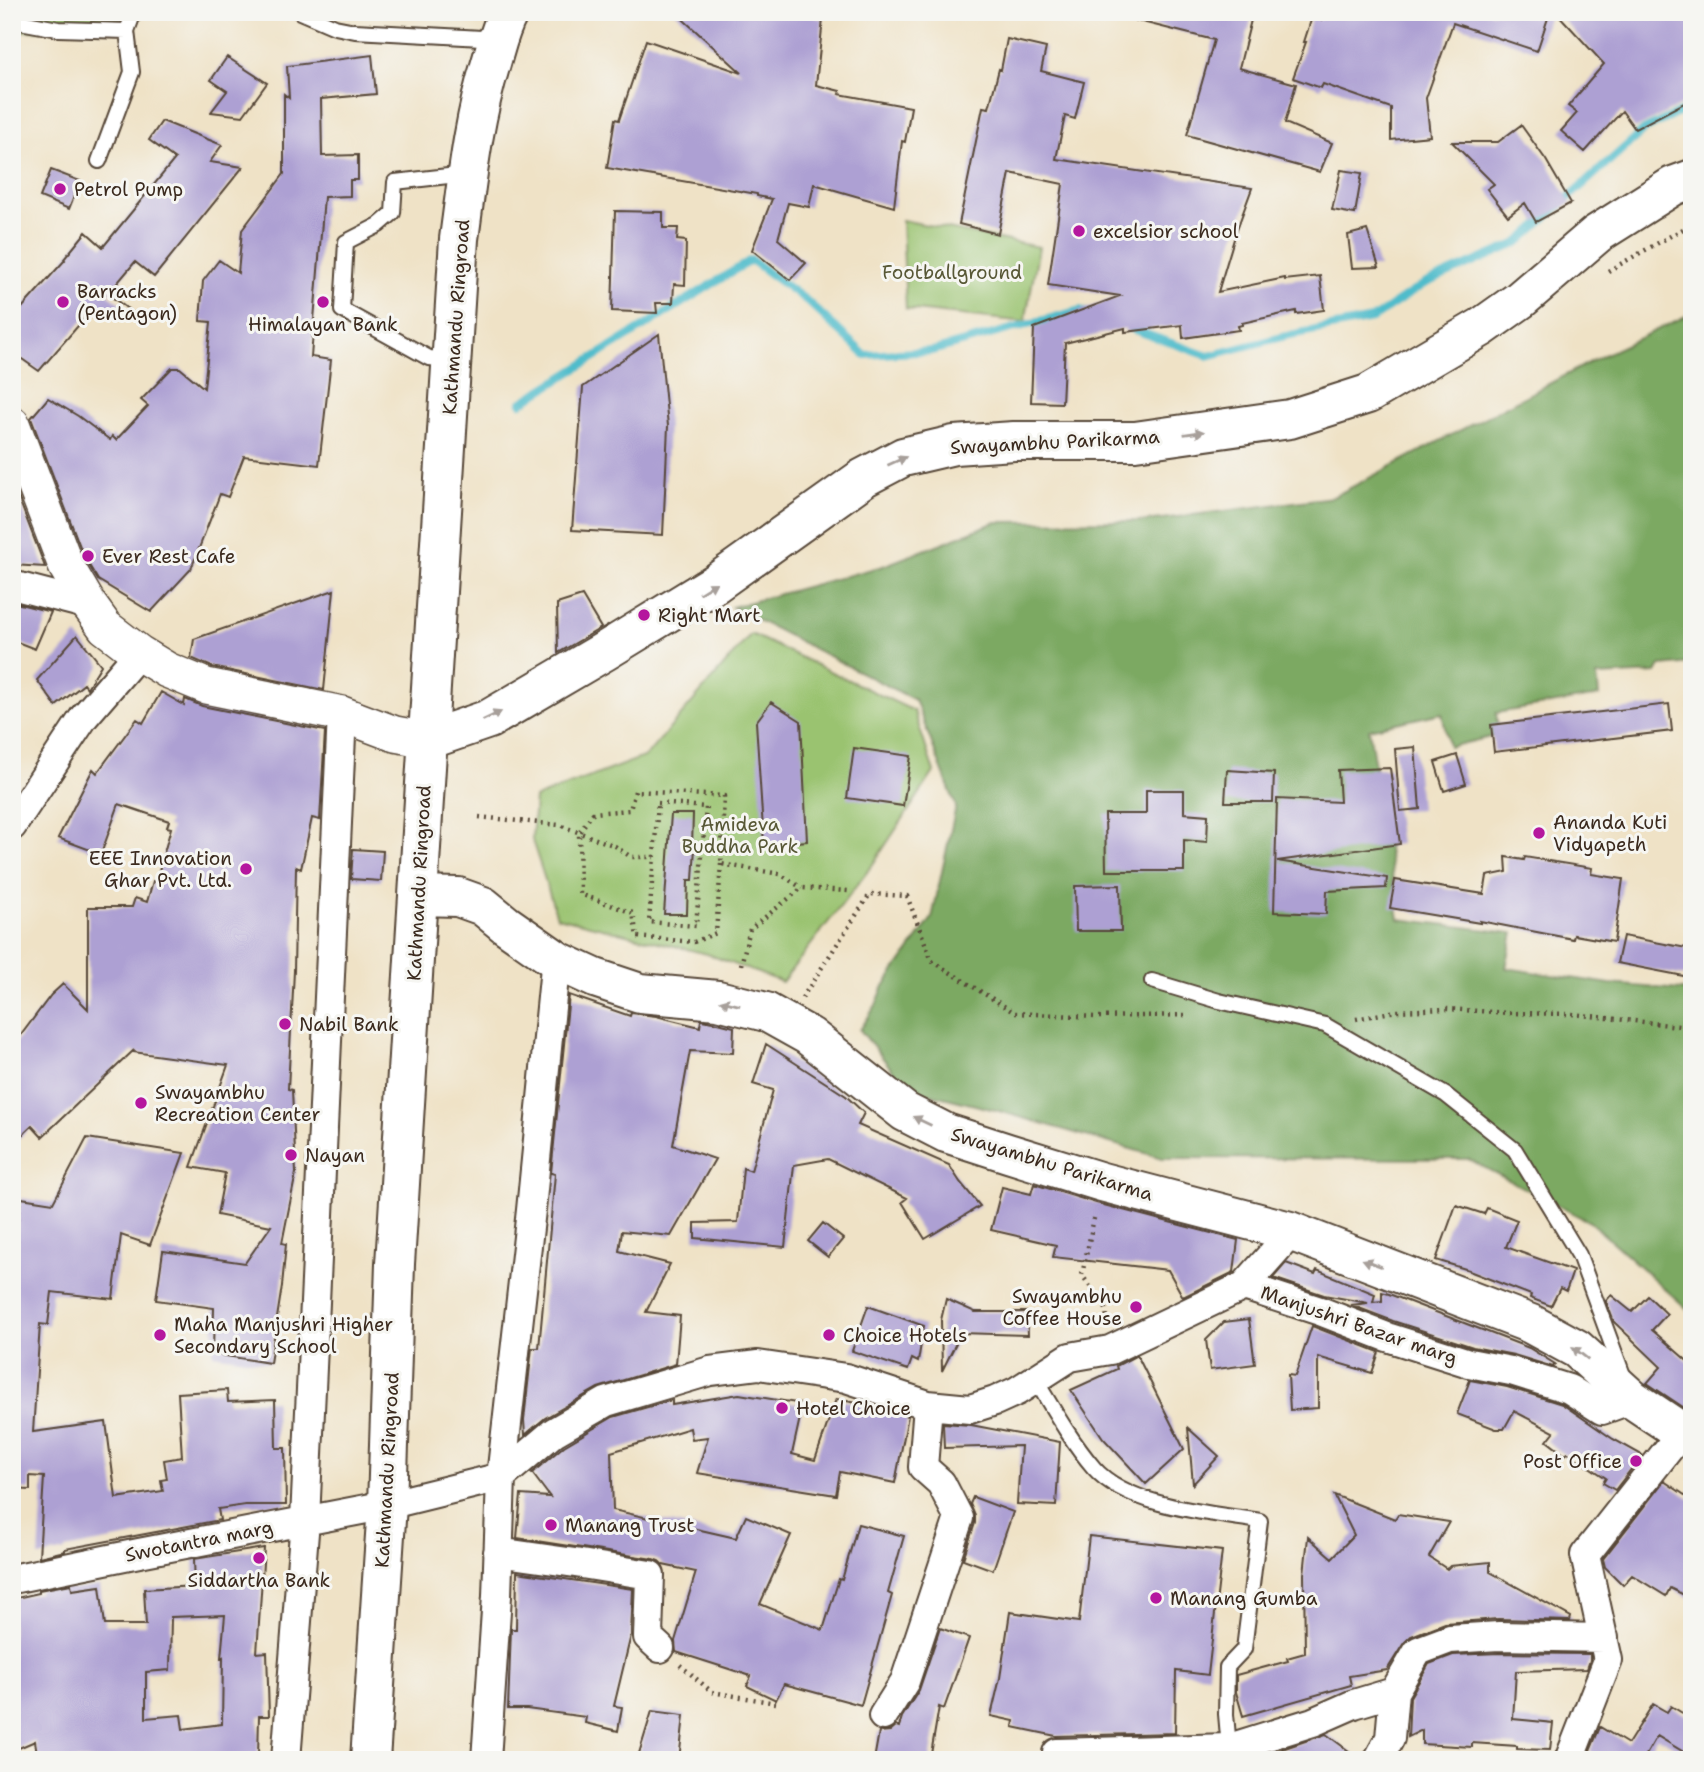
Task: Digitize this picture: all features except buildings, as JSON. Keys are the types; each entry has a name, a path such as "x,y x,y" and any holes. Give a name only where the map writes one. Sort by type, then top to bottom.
{"main road":[{"name":"Kathmandu Ringroad","path":"370,1760 387,1505 395,1264 459,239 474,131 484,85 506,18"},
{"name":"Swayambhu Parikarma","path":"428,740 489,719 594,658 716,583 863,478 903,457 954,445 1014,441 1135,441 1290,419 1368,394 1482,327 1520,300 1597,234 1673,186 1692,179"},
{"name":"Swayambhu Parikarma","path":"419,896 458,897 483,906 558,961 595,978 640,993 718,1000 766,1012 809,1036 905,1112 946,1133 1102,1182 1290,1231 1531,1324 1577,1349 1632,1399 1687,1435"}],"street":[{"path":"12,424 66,566 105,627 139,653 167,670 206,687 342,713 395,734 428,740"},
{"path":"12,585 89,605"},
{"path":"12,826 84,718 139,653"},
{"path":"286,1760 305,1520 342,713"},
{"path":"486,1760 497,1596 501,1477 555,967 558,961"},
{"path":"1244,1286 1290,1231"},
{"name":"Manjushri Bazar marg","path":"387,1505 501,1477 554,1432 606,1402 710,1371 758,1364 846,1378 928,1405 970,1409 1006,1396 1070,1357 1110,1350 1244,1286 1320,1311 1387,1338 1569,1389 1602,1410 1632,1399"},
{"path":"883,1717 905,1681 960,1518 941,1483 923,1467 928,1405"},
{"path":"1569,1760 1608,1660 1585,1555 1687,1435"},
{"name":"Swotantra marg","path":"12,1579 387,1505"},
{"path":"498,1552 650,1576 648,1637 660,1648"},
{"path":"1378,1760 1390,1738 1394,1692 1418,1651 1450,1639 1499,1636 1604,1638"},
{"path":"1057,1760 1057,1752 1229,1748 1313,1722 1354,1704 1394,1692"}],"lane":[{"path":"99,161 132,72 127,31 134,12"},
{"path":"300,12 335,27 355,31 482,38 506,18"},
{"path":"12,22 15,20 58,29 127,31"},
{"path":"453,360 429,358 342,310 346,242 379,225 393,213 396,182 467,174"},
{"path":"1152,981 1219,1001 1325,1025 1446,1094 1515,1150 1578,1255 1632,1399"},
{"path":"1035,1379 1095,1470 1113,1484 1152,1502 1260,1521 1244,1649 1227,1667 1226,1714 1229,1748"}],"path":[{"path":"635,791 724,796 721,864 716,933 694,942 637,937 633,913 580,894 579,832 593,813 630,810 635,791"},
{"path":"658,803 706,807 696,926 649,922 654,857 658,803"},
{"path":"479,817 559,825 615,846 631,857 654,857"},
{"path":"721,864 780,874 802,888 848,891"},
{"path":"741,965 750,929 802,888"},
{"path":"1094,1218 1082,1275 1106,1309"},
{"path":"660,1648 712,1692 776,1703"}],"green space":[{"path":"12,12 122,12 119,25 12,32"},
{"name":"Footballground","path":"902,220 1039,247 1025,322 906,309"},
{"path":"1692,313 1692,663 1660,666 1656,673 1597,676 1599,696 1496,713 1499,735 1449,747 1442,713 1369,729 1399,919 1513,933 1506,968 1610,984 1692,991 1692,1313 1590,1222 1468,1159 1162,1158 999,1111 907,1088 860,1030 884,986 932,918 956,806 915,700 732,607 883,566 996,522 1146,521 1333,497 1604,355"},
{"name":"Amideva Buddha Park","path":"751,634 914,711 934,772 871,867 782,982 707,954 557,917 532,840 535,798 646,756"}],"waterway":[{"path":"1129,328 1208,356 1290,335 1372,319 1424,284 1518,243 1644,130 1692,106"},
{"path":"521,403 751,260 807,301 865,355 932,351 1080,310 1090,314"}],"place":[{"name":"Petrol Pump","path":"60,189"},
{"name":"excelsior school","path":"1079,231"},
{"name":"Barracks (Pentagon)","path":"63,302"},
{"name":"Himalayan Bank","path":"323,302"},
{"name":"Ever Rest Cafe","path":"88,556"},
{"name":"Right Mart","path":"644,615"},
{"name":"Ananda Kuti Vidyapeth","path":"1539,833"},
{"name":"EEE Innovation Ghar Pvt. Ltd.","path":"246,869"},
{"name":"Nabil Bank","path":"285,1024"},
{"name":"Swayambhu Recreation Center","path":"141,1103"},
{"name":"Nayan","path":"291,1155"},
{"name":"Swayambhu Coffee House","path":"1136,1307"},
{"name":"Maha Manjushri Higher Secondary School","path":"160,1335"},
{"name":"Choice Hotels","path":"829,1335"},
{"name":"Hotel Choice","path":"782,1408"},
{"name":"Post Office","path":"1636,1461"},
{"name":"Manang Trust","path":"551,1525"},
{"name":"Siddartha Bank","path":"259,1558"},
{"name":"Manang Gumba","path":"1156,1598"}]}
